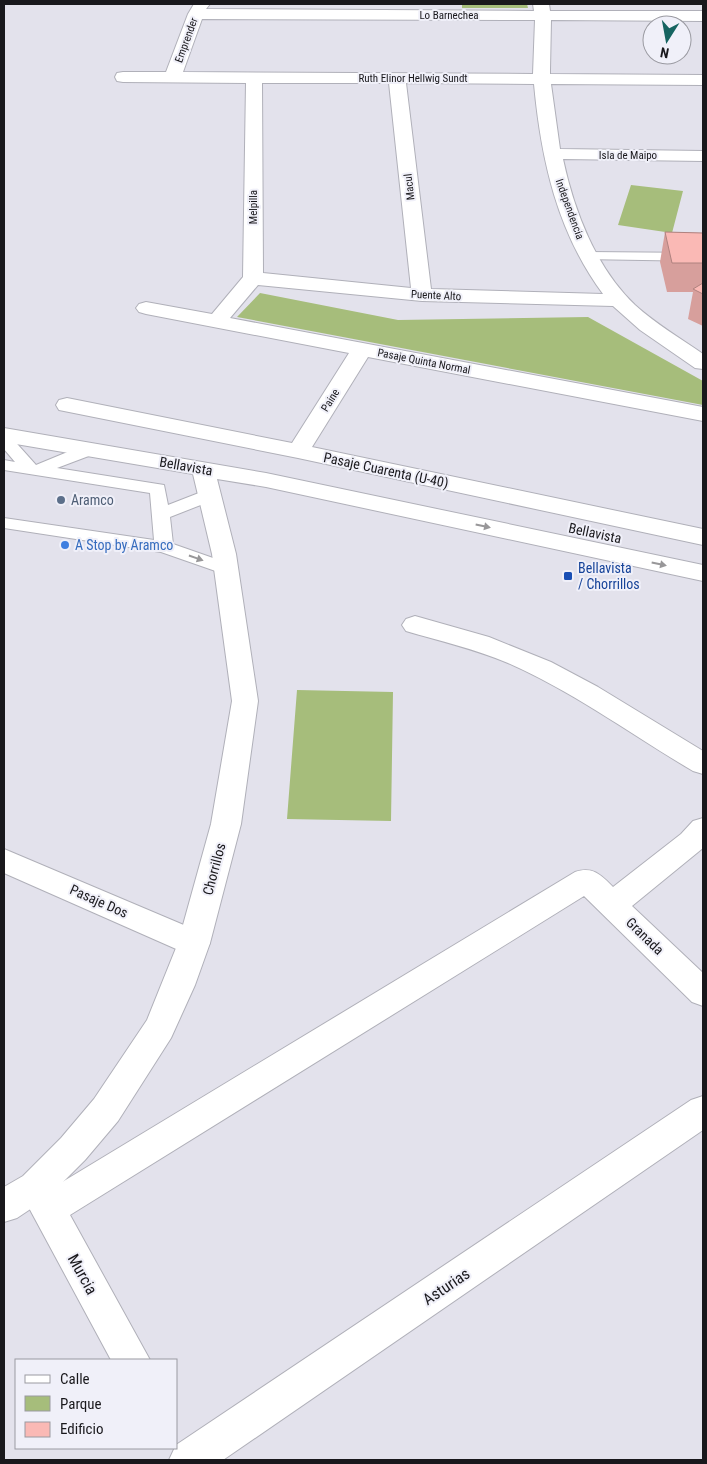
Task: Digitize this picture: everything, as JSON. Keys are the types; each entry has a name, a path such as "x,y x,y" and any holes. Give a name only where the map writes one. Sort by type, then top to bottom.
{"street":[{"name":"Lo Barnechea","path":"199,9 542,10 703,16"},
{"name":"Emprender","path":"173,77 199,9"},
{"name":"Independencia","path":"542,10 542,79 553,154 559,184 587,256 619,300 672,343 703,363"},
{"name":"Ruth Elinor Hellwig Sundt","path":"123,77 703,80"},
{"name":"Melpilla","path":"253,278 254,78"},
{"name":"Macul","path":"396,78 422,296"},
{"name":"Isla de Maipo","path":"553,154 703,156"},
{"name":"Puente Alto","path":"253,278 422,296 619,300"},
{"path":"216,322 253,278"},
{"name":"Pasaje Quinta Normal","path":"146,308 703,414"},
{"name":"Paine","path":"298,451 362,349"},
{"name":"Pasaje Cuarenta (U-40)","path":"67,405 298,451 703,537"},
{"name":"Bellavista","path":"4,437 88,450 207,482 366,502 478,508 703,557"},
{"name":"Chorrillos","path":"42,1199 73,1149 106,1110 160,1028 179,985 194,943 226,824 245,701 227,569 207,482"},
{"name":"Bellavista","path":"366,502 703,573"},
{"path":"415,625 459,636 518,657 585,692 703,764"},
{"path":"612,905 691,842 703,829"},
{"name":"Pasaje Dos","path":"4,860 194,943"},
{"name":"Chorrillos","path":"4,1206 42,1199 586,880"},
{"name":"Granada","path":"586,880 703,993"},
{"name":"Asturias","path":"188,1460 703,1111"},
{"name":"Murcia","path":"42,1199 130,1359"},
{"path":"178,1445 188,1460"}],"lane":[{"path":"587,256 703,256"},
{"path":"4,437 34,469"},
{"path":"34,469 88,450"},
{"path":"4,465 158,489 164,548"},
{"path":"162,514 207,482"},
{"path":"4,522 164,548 227,569"}],"green space":[{"path":"462,4 527,4 528,8 462,8"},
{"path":"631,185 683,191 672,233 618,225"},
{"path":"260,293 398,320 588,317 703,381 703,405 237,317"},
{"path":"297,690 393,692 391,821 287,819"}],"building":[{"path":"665,232 703,233 703,263 672,263"},
{"path":"703,283 703,294 693,289"}],"place":[{"name":"Aramco","path":"61,500"},
{"name":"A Stop by Aramco","path":"65,545"},
{"name":"Bellavista / Chorrillos","path":"568,576"}]}
